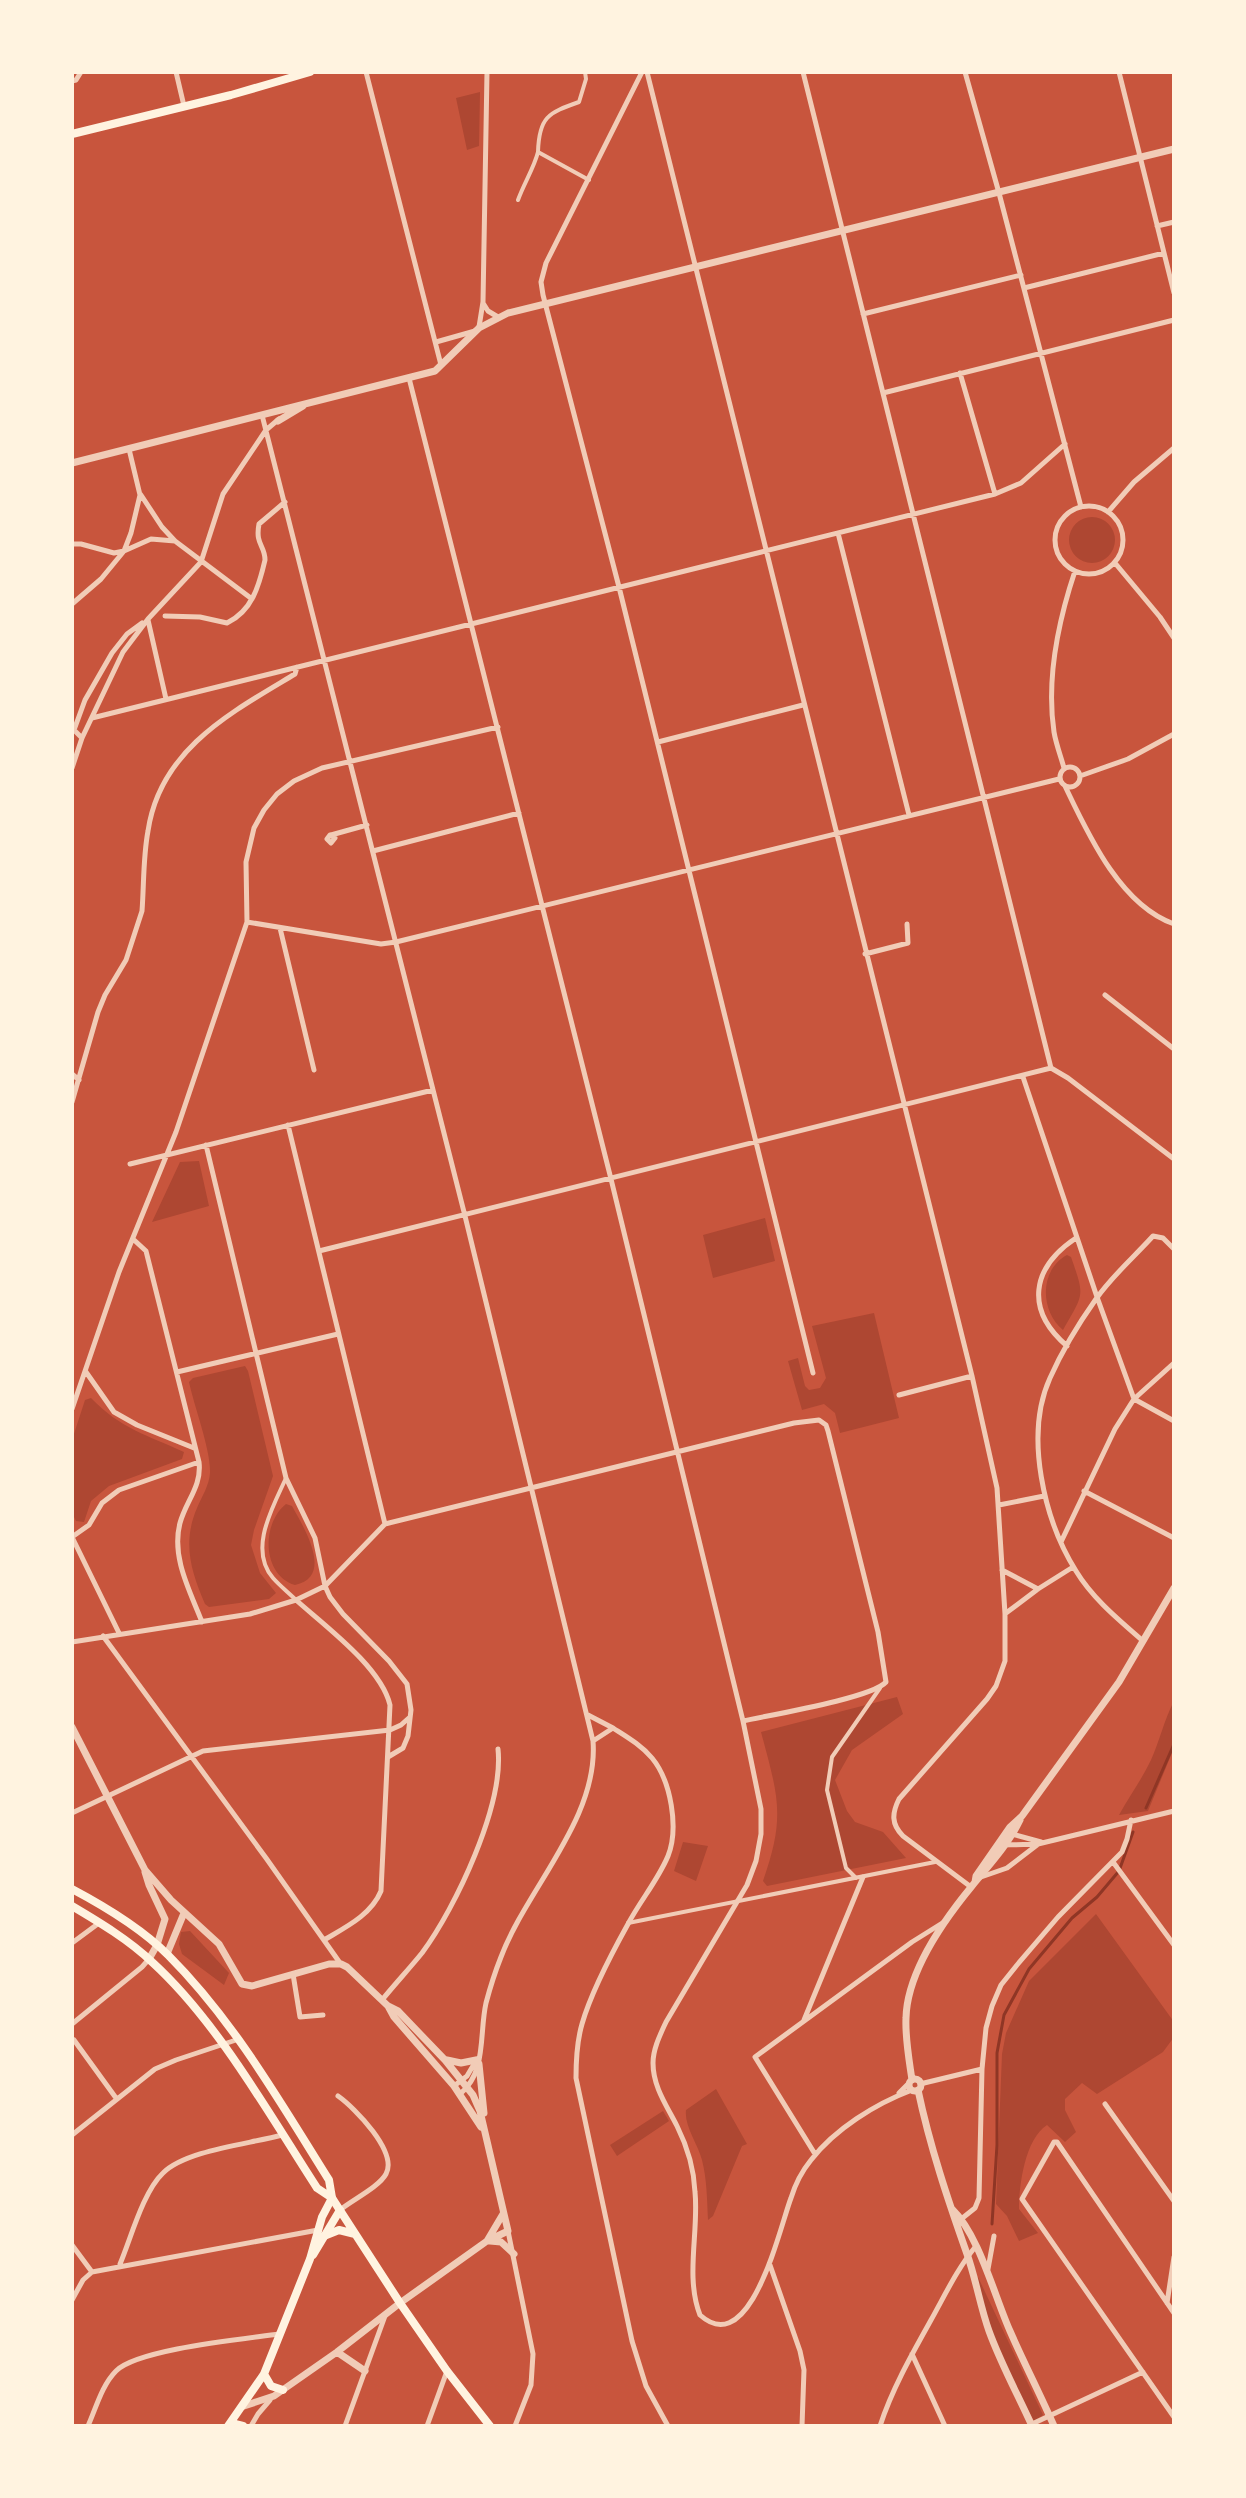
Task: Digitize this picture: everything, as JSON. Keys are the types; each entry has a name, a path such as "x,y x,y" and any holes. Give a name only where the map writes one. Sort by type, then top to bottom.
{"main road":[{"path":"72,134 310,72"},
{"path":"72,1889 127,1922 157,1945 208,1997 240,2039 329,2180 332,2198 321,2233 264,2374 229,2425"},
{"path":"72,1906 149,1959 173,1983 224,2046 317,2188 332,2198 447,2371 490,2426"},
{"path":"321,2233 340,2210"},
{"path":"321,2233 339,2230 356,2234"},
{"path":"264,2374 271,2386 283,2390"},
{"path":"229,2425 243,2426"}],"street":[{"path":"72,81 81,72"},
{"path":"176,72 185,107"},
{"path":"366,72 442,366"},
{"path":"72,463 409,378 442,366 478,329 483,302 487,72"},
{"path":"518,200 536,162 542,122 551,113 579,102 585,72"},
{"path":"644,72 541,282 813,1373"},
{"path":"644,72 972,1376 999,1505 1005,1661 996,1686 899,1799 893,1817 898,1831 938,1861 976,1881"},
{"path":"803,72 1051,1068 1174,1159"},
{"path":"965,72 1081,507"},
{"path":"1119,72 1174,293"},
{"path":"436,342 478,329 498,317 1174,149"},
{"path":"538,152 589,180"},
{"path":"1157,226 1174,222"},
{"path":"1024,288 1164,253"},
{"path":"863,314 1021,275"},
{"path":"483,302 488,311 498,317"},
{"path":"883,393 1174,320"},
{"path":"960,373 995,494"},
{"path":"409,378 611,1179 758,1792 761,1834 756,1861 739,1902 659,2038 653,2060 654,2078 679,2129 692,2169 696,2215 695,2293 700,2315 705,2320 720,2324 737,2318 749,2305 770,2264 799,2178 816,2154 848,2125 914,2085 982,2069"},
{"path":"72,768 82,738 123,652 147,620 201,562 223,494 266,430 312,401"},
{"path":"278,421 279,410"},
{"path":"262,415 465,1216 593,1741 591,1777 578,1816 506,1944 487,2000 478,2059 468,2088 460,2094"},
{"path":"92,718 995,494 1021,483 1065,444"},
{"path":"1108,512 1134,482 1174,448"},
{"path":"129,449 140,495 162,527 175,541 252,600"},
{"path":"124,551 140,495"},
{"path":"165,616 200,617 227,623 246,610 265,557 258,542 259,524 285,502"},
{"path":"1081,507 1100,507 1108,512 1121,526 1124,536 1115,563 1096,574 1075,571 1058,554 1056,531 1061,520 1081,507"},
{"path":"838,532 909,815"},
{"path":"72,604 101,579 116,556 124,551 151,539 175,541"},
{"path":"72,544 116,556"},
{"path":"1115,563 1174,638"},
{"path":"1059,779 1064,768 1054,734 1052,680 1059,626 1075,571"},
{"path":"147,620 166,699"},
{"path":"82,738 74,730 85,700 121,640 147,620"},
{"path":"72,1102 98,1012 126,960 139,922 147,832 160,792 179,761 206,732 223,718 295,674 297,667"},
{"path":"658,742 803,705"},
{"path":"72,1409 119,1272 167,1155 247,922 247,854 254,828 264,810 277,794 305,775 350,761 498,727"},
{"path":"1065,786 1076,785 1080,776 1128,759 1174,734"},
{"path":"1064,768 1076,769 1080,776"},
{"path":"247,922 381,944 396,942 1059,779"},
{"path":"1059,779 1085,830 1111,870 1151,913 1174,924"},
{"path":"373,851 520,813"},
{"path":"331,835 367,825"},
{"path":"865,954 908,943 907,924"},
{"path":"280,928 314,1070"},
{"path":"1105,995 1174,1049"},
{"path":"319,1251 1051,1068"},
{"path":"72,1074 79,1080"},
{"path":"1023,1077 1134,1399 1174,1421"},
{"path":"130,1164 433,1090"},
{"path":"288,1125 385,1524"},
{"path":"206,1145 286,1478 315,1538 325,1586 343,1614 405,1680 410,1694 406,1744 388,1757"},
{"path":"1143,1641 1106,1608 1073,1567 1061,1542 1044,1496 1039,1419 1049,1380 1097,1297 1153,1236 1159,1235 1174,1249"},
{"path":"1067,1346 1049,1328 1041,1314 1038,1290 1044,1270 1055,1255 1076,1238"},
{"path":"133,1239 146,1251 199,1462 199,1481 180,1523 178,1549 202,1622"},
{"path":"177,1372 338,1334"},
{"path":"1061,1542 1115,1429 1134,1399 1174,1363"},
{"path":"85,1371 114,1412 137,1425 194,1448"},
{"path":"899,1395 972,1376"},
{"path":"72,1642 250,1614 296,1600 325,1586 385,1524 802,1421 819,1420 826,1425 878,1632 886,1678 832,1757 827,1790 846,1868 860,1878"},
{"path":"119,1633 72,1536 89,1525 102,1503 119,1490 199,1462"},
{"path":"286,1478 266,1528 262,1548 265,1565 272,1576 379,1679 390,1705 381,1891 377,1901 362,1916 324,1940"},
{"path":"1084,1491 1174,1538"},
{"path":"999,1505 1044,1496"},
{"path":"1005,1614 1073,1567"},
{"path":"1002,1570 1038,1589"},
{"path":"1054,2426 1010,2331 976,2246 952,2209 914,2085 906,2033 907,2001 916,1973 948,1920 1119,1682 1174,1588"},
{"path":"103,1636 341,1964"},
{"path":"743,1721 880,1688"},
{"path":"587,1715 642,1747 658,1767 674,1822 673,1840 664,1864 628,1923 582,2023 576,2061 576,2078 632,2341 646,2386 668,2426"},
{"path":"72,1813 190,1756 219,1748 390,1730 410,1716"},
{"path":"72,1727 145,1870 165,1919 157,1945 142,1967 72,2024"},
{"path":"593,1741 613,1728"},
{"path":"385,2003 421,1954 465,1876 496,1791 500,1765 498,1749"},
{"path":"1002,1845 1040,1843 1174,1811"},
{"path":"959,2222 975,2208 979,2198 982,2069 986,2028 992,2006 1001,1985 1058,1917 1115,1865 1125,1846 1131,1820"},
{"path":"1009,1833 1040,1843"},
{"path":"976,1881 1007,1868 1040,1843"},
{"path":"628,1923 938,1861"},
{"path":"1115,1865 1174,1945"},
{"path":"145,1870 184,1913 219,1944 245,1986 329,1964 341,1964 398,2011 463,2080 480,2111 514,2254 533,2354 531,2385 515,2426"},
{"path":"804,2020 860,1878"},
{"path":"167,1954 184,1913"},
{"path":"816,2154 755,2057 912,1942 948,1920"},
{"path":"72,1943 99,1923"},
{"path":"293,1973 300,2017 323,2015"},
{"path":"385,2003 454,2086 484,2131"},
{"path":"72,2135 116,2098 166,2064 240,2039"},
{"path":"74,2040 116,2098"},
{"path":"445,2060 461,2063 478,2059"},
{"path":"454,2086 463,2080 478,2059"},
{"path":"478,2059 484,2131"},
{"path":"338,2096 364,2120 389,2160 383,2179 340,2210"},
{"path":"1105,2104 1174,2201"},
{"path":"120,2265 149,2194 163,2173 188,2157 282,2135"},
{"path":"1174,2313 1057,2142 1051,2144 1022,2199 1174,2417"},
{"path":"487,2241 501,2222 504,2212"},
{"path":"959,2222 990,2334 1032,2425 1143,2372"},
{"path":"251,2426 274,2396 487,2241 508,2231"},
{"path":"72,2300 83,2280 92,2272 321,2233"},
{"path":"987,2274 994,2236"},
{"path":"487,2241 501,2242 514,2254"},
{"path":"72,2245 92,2272"},
{"path":"880,2426 884,2411 912,2354 957,2273 976,2246"},
{"path":"1167,2303 1174,2257"},
{"path":"770,2264 804,2370 802,2426"},
{"path":"957,2273 971,2267"},
{"path":"974,2277 987,2274"},
{"path":"345,2426 386,2315"},
{"path":"88,2426 109,2379 131,2360 280,2333"},
{"path":"337,2352 365,2371"},
{"path":"912,2354 945,2426"},
{"path":"427,2426 447,2371"},
{"path":"244,2406 274,2396"}],"shaded area":[{"path":"480,92 479,146 467,150 456,98"},
{"path":"1092,517 1108,524 1115,540 1108,556 1092,563 1076,556 1069,540 1076,524"},
{"path":"199,1161 209,1206 152,1222 180,1162"},
{"path":"765,1218 775,1261 713,1278 703,1235"},
{"path":"1067,1255 1071,1257 1076,1270 1080,1295 1063,1330 1050,1312 1046,1291 1051,1270"},
{"path":"874,1313 899,1418 840,1433 835,1413 824,1404 802,1410 788,1361 798,1358 805,1386 809,1390 820,1388 826,1378 812,1326"},
{"path":"245,1366 273,1476 251,1545 260,1573 276,1593 269,1599 209,1607 200,1592 190,1557 192,1521 207,1487 210,1463 189,1382 193,1378"},
{"path":"91,1398 124,1424 184,1452 182,1459 109,1486 91,1501 84,1522 76,1521 72,1513 72,1440 85,1400"},
{"path":"286,1504 292,1506 303,1526 315,1562 307,1580 295,1585 276,1571 269,1548 272,1524"},
{"path":"897,1697 903,1714 852,1750 835,1780 847,1811 855,1822 883,1832 906,1858 767,1886 763,1881 775,1839 777,1806 761,1732"},
{"path":"1174,1701 1174,1748 1148,1811 1119,1815 1151,1760"},
{"path":"683,1842 708,1846 696,1881 674,1871"},
{"path":"1096,1914 1174,2022 1174,2037 1163,2052 1097,2094 1082,2083 1065,2099 1065,2110 1076,2132 1065,2142 1047,2125 1039,2132 1028,2151 1019,2209 1038,2233 1019,2241 1007,2216 996,2204 1002,2054 1006,2033 1029,1981"},
{"path":"190,1931 229,1973 224,1985 182,1954 179,1944 181,1932"},
{"path":"716,2089 747,2144 742,2146 713,2216 708,2220 704,2167 687,2122 686,2110"},
{"path":"663,2111 669,2121 617,2156 610,2145"},
{"path":"978,2277 1043,2415 1034,2421 993,2334 974,2279"}],"waterway":[{"path":"1146,1808 1174,1744"},
{"path":"992,2224 997,2145 997,2053 1004,2015 1029,1969 1072,1918 1097,1897 1119,1871 1133,1832"}]}
